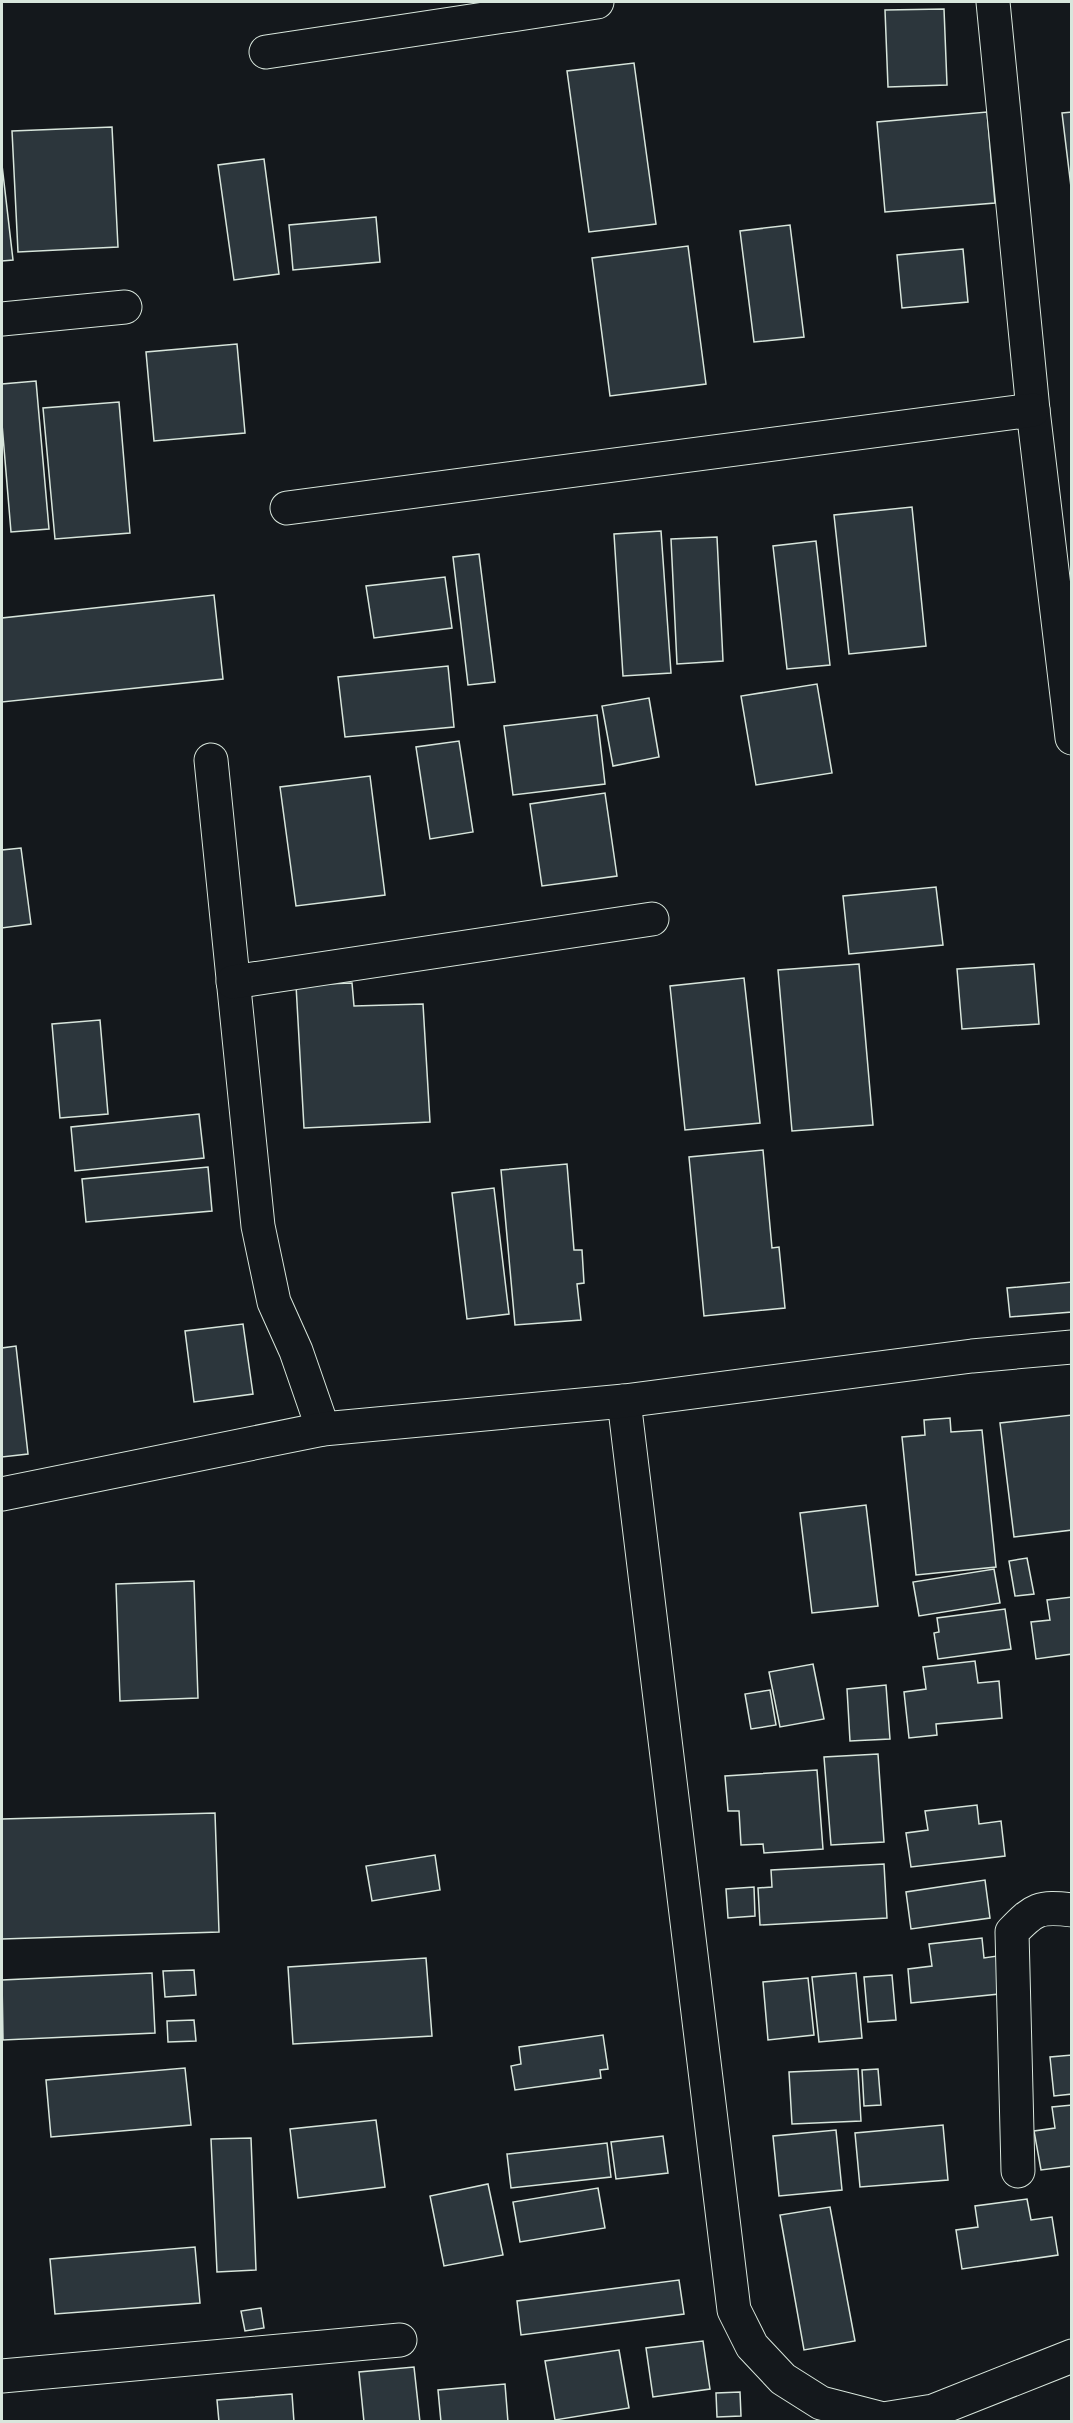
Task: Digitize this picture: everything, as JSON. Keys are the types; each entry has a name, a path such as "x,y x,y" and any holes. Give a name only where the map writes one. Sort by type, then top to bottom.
{"street":[{"path":"267,52 597,2"},
{"path":"993,2 1033,410 1071,738"},
{"path":"2,319 125,307"},
{"path":"286,508 1033,410"},
{"path":"211,760 258,1226 274,1302 296,1351 323,1429"},
{"path":"233,982 652,919"},
{"path":"2,1494 323,1429 624,1401 972,1356 1071,1347"},
{"path":"624,1401 734,2310 752,2346 783,2379 821,2403 883,2419 933,2411 1071,2356"},
{"path":"1018,2171 1012,1932 1030,1913 1052,1908 1071,1910"},
{"path":"2,2376 400,2340"}],"building":[{"path":"944,9 947,85 888,87 885,10"},
{"path":"634,63 656,224 589,232 567,71"},
{"path":"987,112 995,203 885,212 877,122"},
{"path":"1072,112 1072,187 1071,187 1062,113"},
{"path":"112,127 118,247 18,252 12,131"},
{"path":"264,159 279,274 234,280 218,165"},
{"path":"2,165 13,260 2,261"},
{"path":"376,217 380,262 293,270 289,225"},
{"path":"790,225 804,337 754,342 740,231"},
{"path":"688,246 706,384 610,396 592,258"},
{"path":"963,249 968,302 902,308 897,255"},
{"path":"237,344 245,433 154,441 146,352"},
{"path":"36,381 49,529 11,532 2,424 2,384"},
{"path":"119,402 130,533 55,539 43,408"},
{"path":"912,507 926,646 849,654 834,515"},
{"path":"661,531 671,673 623,676 614,534"},
{"path":"717,537 723,661 677,664 671,539"},
{"path":"816,541 830,665 787,669 773,546"},
{"path":"479,554 495,682 468,685 453,557"},
{"path":"445,577 452,628 374,638 366,586"},
{"path":"214,595 223,679 2,702 2,618"},
{"path":"448,666 454,727 345,737 338,677"},
{"path":"817,684 832,773 756,785 741,696"},
{"path":"649,698 659,757 613,766 602,706"},
{"path":"597,715 605,784 513,795 504,726"},
{"path":"459,741 473,832 430,839 416,747"},
{"path":"370,776 385,895 296,906 280,787"},
{"path":"605,793 617,876 542,886 530,804"},
{"path":"21,848 31,924 2,928 2,850"},
{"path":"936,887 943,945 849,954 843,896"},
{"path":"859,964 873,1125 792,1131 778,970"},
{"path":"1034,964 1039,1024 962,1029 957,969"},
{"path":"744,978 760,1123 685,1130 670,986"},
{"path":"352,983 354,1006 423,1004 430,1122 304,1128 296,985"},
{"path":"100,1020 108,1114 60,1118 52,1024"},
{"path":"199,1114 204,1158 75,1171 71,1127"},
{"path":"763,1150 772,1248 779,1247 785,1308 704,1316 689,1157"},
{"path":"567,1164 574,1250 582,1250 584,1283 577,1284 581,1320 515,1325 501,1170"},
{"path":"208,1167 212,1211 86,1222 82,1179"},
{"path":"494,1188 509,1314 467,1319 452,1193"},
{"path":"1072,1282 1072,1312 1010,1317 1007,1288"},
{"path":"243,1324 253,1394 194,1402 185,1331"},
{"path":"16,1346 28,1454 2,1457 2,1348"},
{"path":"1072,1415 1072,1530 1014,1537 1000,1423"},
{"path":"950,1418 951,1432 982,1430 996,1567 916,1575 902,1437 925,1435 924,1420"},
{"path":"866,1505 878,1606 812,1613 800,1513"},
{"path":"1027,1558 1034,1594 1015,1596 1009,1561"},
{"path":"994,1569 1000,1603 919,1616 913,1582"},
{"path":"194,1581 198,1698 120,1701 116,1584"},
{"path":"1072,1597 1072,1654 1036,1659 1031,1622 1050,1620 1047,1600"},
{"path":"1005,1609 1011,1649 938,1659 934,1633 939,1632 937,1618"},
{"path":"975,1661 978,1683 999,1681 1002,1718 936,1724 937,1735 909,1738 904,1692 926,1689 923,1667"},
{"path":"813,1664 824,1719 780,1727 769,1672"},
{"path":"886,1685 890,1739 850,1741 847,1689"},
{"path":"770,1690 776,1725 751,1729 745,1694"},
{"path":"878,1754 884,1842 831,1845 824,1757"},
{"path":"817,1770 823,1849 764,1853 763,1844 741,1845 739,1811 728,1811 725,1776"},
{"path":"977,1805 979,1824 1001,1821 1005,1856 911,1867 906,1833 928,1830 925,1811"},
{"path":"215,1813 219,1932 2,1939 2,1819"},
{"path":"435,1855 440,1890 372,1901 366,1866"},
{"path":"884,1864 887,1918 760,1925 758,1888 772,1887 771,1870"},
{"path":"985,1880 990,1918 911,1929 906,1892"},
{"path":"754,1887 755,1916 728,1918 726,1889"},
{"path":"982,1938 984,1958 1004,1955 1009,1993 911,2003 908,1969 932,1966 929,1944"},
{"path":"426,1958 432,2036 293,2044 288,1967"},
{"path":"194,1970 196,1995 165,1997 163,1971"},
{"path":"152,1973 155,2033 3,2040 2,1980"},
{"path":"856,1973 862,2038 819,2042 812,1977"},
{"path":"892,1975 896,2020 868,2022 864,1977"},
{"path":"808,1978 814,2035 768,2040 763,1982"},
{"path":"194,2020 196,2041 168,2042 167,2021"},
{"path":"603,2035 608,2069 600,2070 601,2078 515,2090 511,2066 521,2064 519,2047"},
{"path":"1072,2055 1072,2094 1054,2096 1050,2057"},
{"path":"185,2068 191,2125 51,2137 46,2080"},
{"path":"858,2069 861,2121 792,2124 789,2072"},
{"path":"878,2069 881,2105 864,2106 862,2070"},
{"path":"1072,2105 1072,2166 1041,2170 1034,2131 1055,2128 1052,2107"},
{"path":"376,2120 385,2187 298,2198 290,2129"},
{"path":"943,2125 948,2180 860,2187 855,2133"},
{"path":"836,2130 842,2190 779,2196 773,2136"},
{"path":"663,2136 668,2173 616,2179 611,2142"},
{"path":"251,2138 256,2270 217,2272 211,2139"},
{"path":"607,2143 611,2177 511,2188 507,2154"},
{"path":"488,2184 503,2255 444,2266 430,2196"},
{"path":"598,2188 605,2228 520,2242 513,2202"},
{"path":"1027,2199 1031,2220 1052,2217 1058,2255 962,2269 956,2230 978,2227 975,2206"},
{"path":"830,2207 855,2341 804,2350 780,2215"},
{"path":"195,2247 200,2303 55,2314 50,2259"},
{"path":"679,2280 684,2314 521,2335 517,2301"},
{"path":"261,2308 264,2328 245,2331 241,2311"},
{"path":"703,2341 710,2389 653,2397 646,2348"},
{"path":"619,2350 629,2408 555,2420 545,2361"},
{"path":"414,2367 420,2422 364,2422 359,2372"},
{"path":"505,2384 508,2422 441,2422 438,2390"},
{"path":"740,2392 741,2416 717,2417 716,2393"},
{"path":"292,2394 294,2422 219,2422 217,2400"}]}
